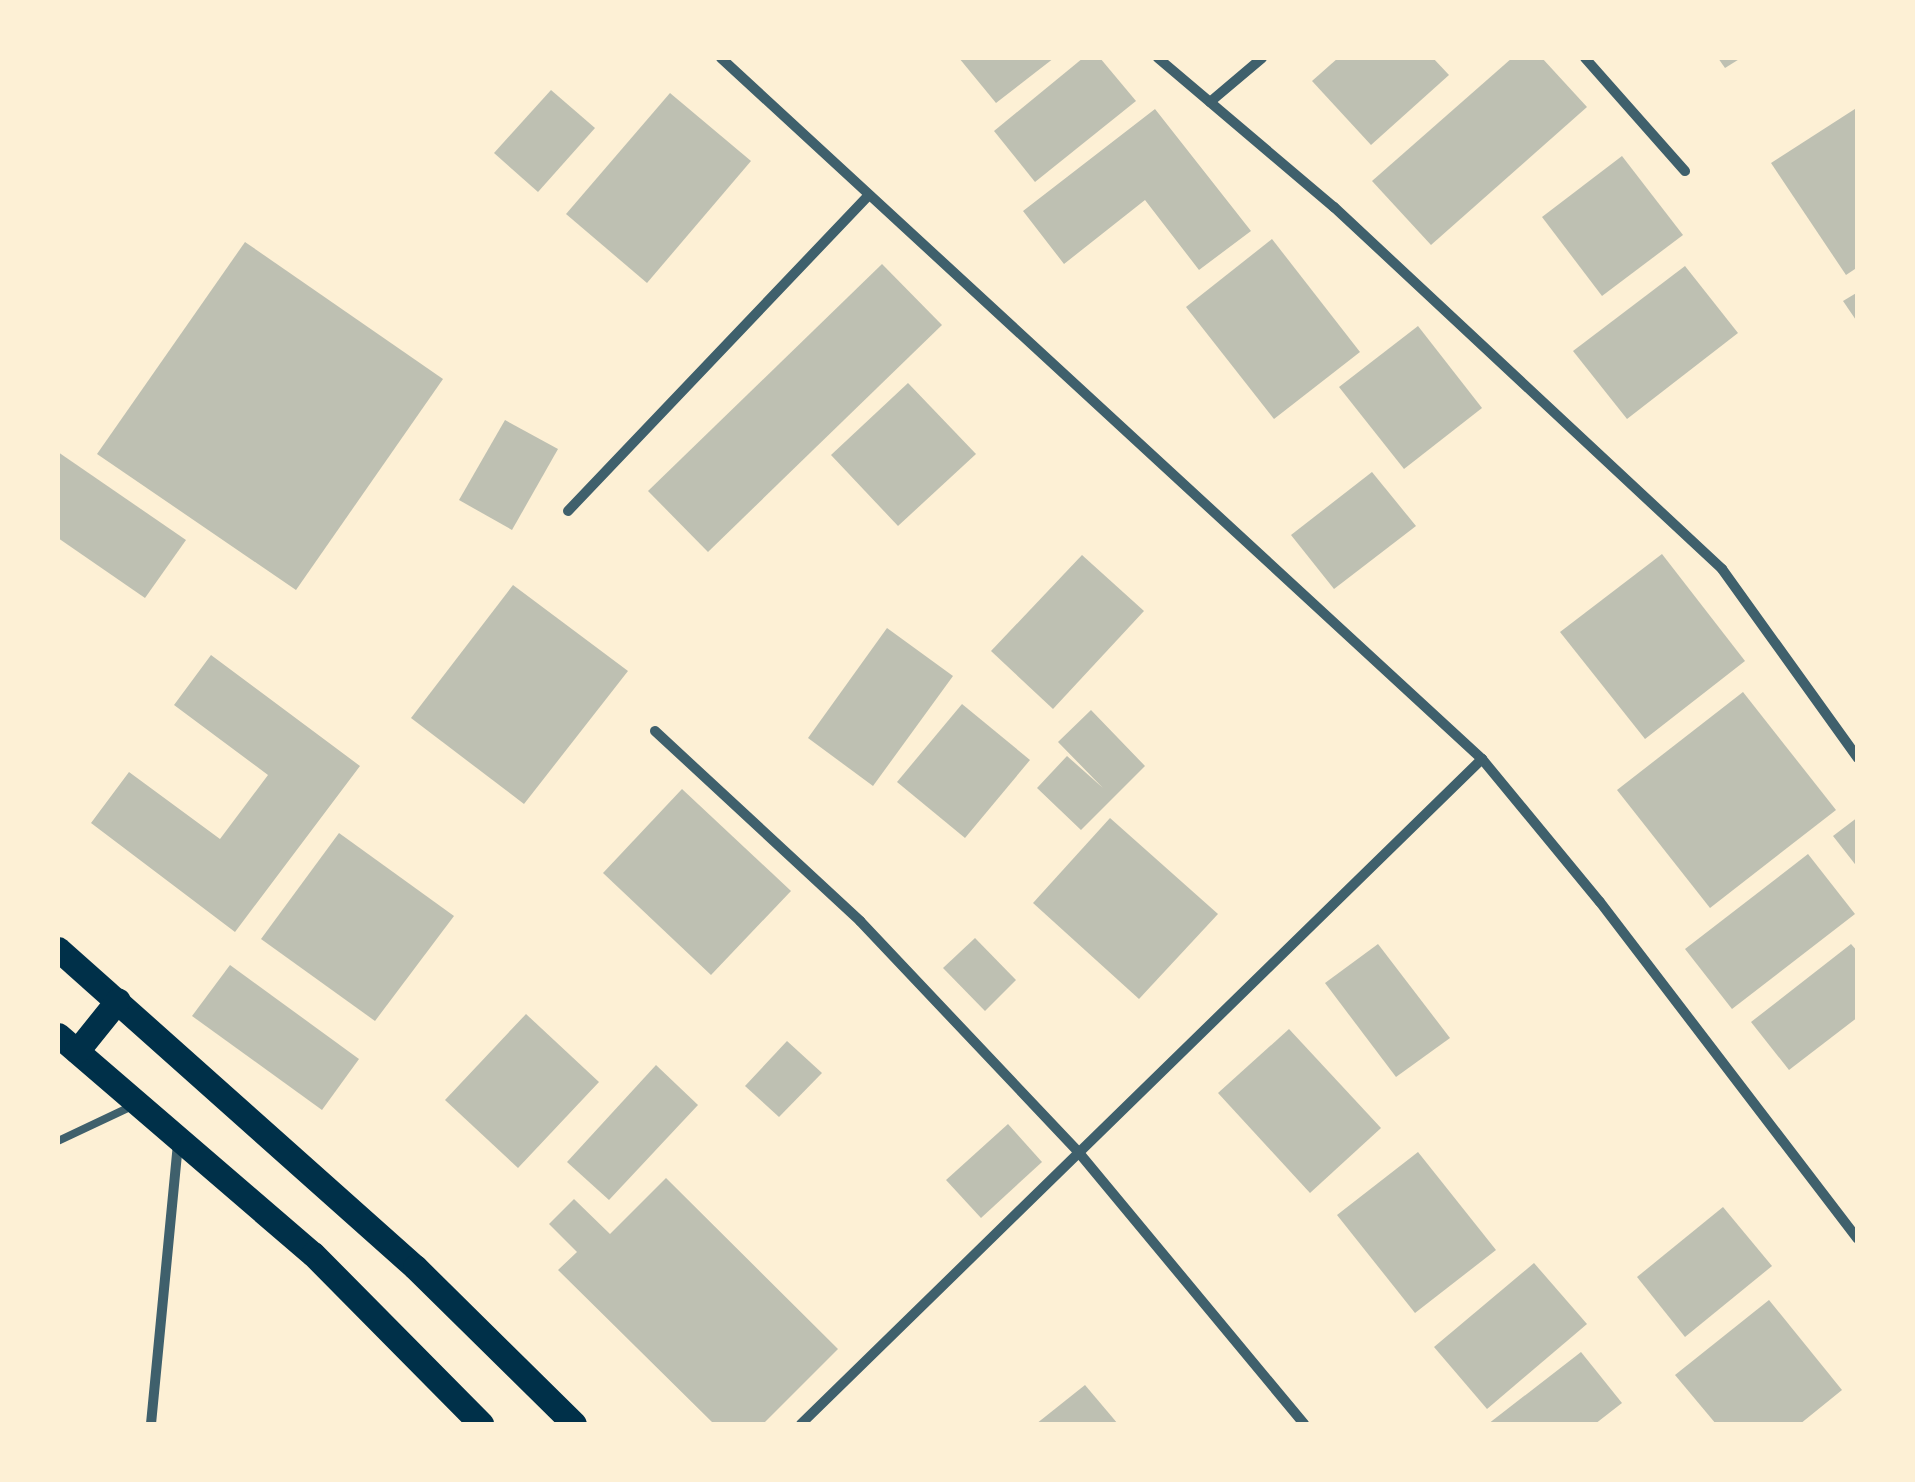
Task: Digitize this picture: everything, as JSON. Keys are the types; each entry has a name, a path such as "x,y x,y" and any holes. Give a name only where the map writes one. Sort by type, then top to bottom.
{"main road":[{"path":"58,948 415,1267 574,1424"},
{"path":"118,1000 67,1043 313,1254 481,1424"}],"street":[{"path":"721,58 1482,759 1600,902 1858,1240"},
{"path":"1158,58 1334,207 1722,569 1852,742 1858,758"},
{"path":"1210,102 1262,58"},
{"path":"1585,58 1686,171"},
{"path":"568,512 868,196"},
{"path":"655,731 860,920 1080,1154 1304,1424"},
{"path":"801,1424 1482,759"},
{"path":"151,1424 178,1137"}],"lane":[{"path":"58,1141 139,1103"}],"building":[{"path":"959,58 1054,58 996,103"},
{"path":"1083,58 1100,58 1136,101 1035,182 994,131"},
{"path":"1338,58 1433,58 1449,75 1371,145 1312,81"},
{"path":"1512,58 1542,58 1587,107 1431,245 1372,181"},
{"path":"1718,58 1741,58 1725,68"},
{"path":"551,90 595,128 538,192 494,153"},
{"path":"670,93 751,161 647,283 566,214"},
{"path":"1858,107 1858,267 1846,275 1771,163"},
{"path":"1155,109 1251,231 1199,270 1145,200 1064,264 1023,211"},
{"path":"1622,156 1683,235 1602,296 1542,217"},
{"path":"1272,239 1360,352 1274,419 1186,307"},
{"path":"245,242 443,379 296,590 97,454"},
{"path":"882,264 942,325 708,552 648,491"},
{"path":"1685,266 1738,333 1627,419 1573,351"},
{"path":"1858,292 1858,323 1843,301"},
{"path":"1418,326 1482,408 1404,469 1339,387"},
{"path":"908,383 976,454 898,526 831,455"},
{"path":"505,420 558,449 512,530 459,500"},
{"path":"58,452 186,540 145,598 58,538"},
{"path":"1372,472 1416,526 1334,589 1291,535"},
{"path":"1662,554 1745,661 1645,739 1560,632"},
{"path":"1082,555 1144,611 1053,709 991,651"},
{"path":"513,585 628,671 524,804 411,718"},
{"path":"887,628 953,676 873,786 808,738"},
{"path":"211,655 360,766 235,932 91,823 129,772 220,839 268,775 174,705"},
{"path":"1743,692 1836,810 1710,908 1617,790"},
{"path":"962,704 1030,760 965,838 897,782"},
{"path":"1091,710 1145,766 1081,830 1037,788 1067,756 1103,788 1058,742"},
{"path":"682,789 791,891 711,975 603,873"},
{"path":"1858,817 1858,868 1833,836"},
{"path":"1110,818 1218,914 1139,999 1033,903"},
{"path":"339,833 454,916 375,1021 261,939"},
{"path":"1808,854 1855,914 1732,1009 1685,949"},
{"path":"975,938 1016,980 985,1011 943,968"},
{"path":"1378,944 1450,1038 1396,1077 1325,983"},
{"path":"1851,944 1858,952 1858,1017 1789,1070 1751,1022"},
{"path":"230,965 359,1059 322,1110 192,1016"},
{"path":"526,1014 599,1082 518,1168 445,1100"},
{"path":"1289,1029 1381,1128 1310,1193 1218,1093"},
{"path":"787,1041 822,1073 779,1117 745,1086"},
{"path":"656,1065 698,1105 609,1200 567,1162"},
{"path":"1008,1124 1042,1162 981,1218 946,1180"},
{"path":"1418,1152 1496,1250 1415,1313 1337,1215"},
{"path":"666,1178 838,1349 763,1424 714,1424 558,1270 577,1252 549,1224 574,1199 610,1234"},
{"path":"1723,1207 1772,1266 1685,1337 1637,1277"},
{"path":"1534,1263 1587,1324 1487,1409 1434,1347"},
{"path":"1769,1300 1842,1390 1800,1424 1716,1424 1675,1375"},
{"path":"1581,1352 1622,1403 1595,1424 1488,1424"},
{"path":"1085,1385 1118,1424 1036,1424"}]}
